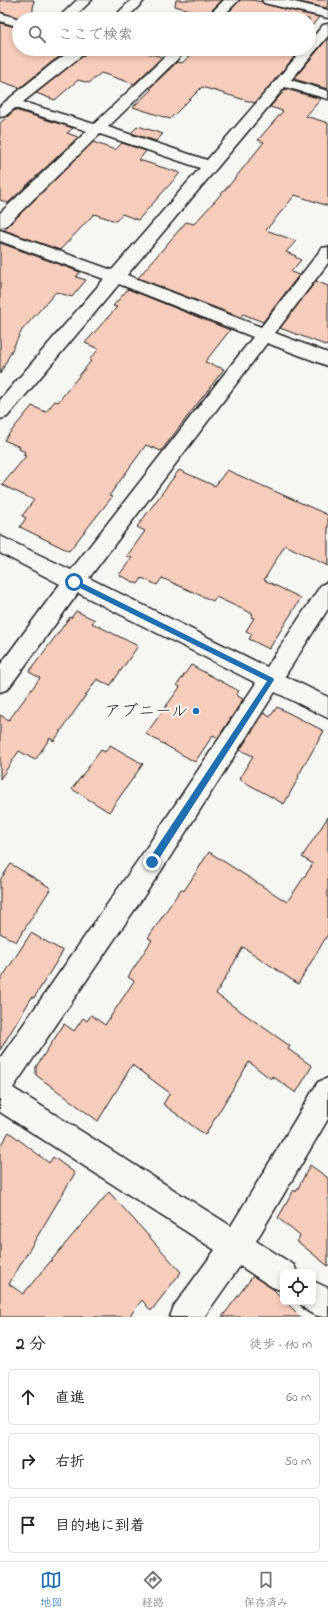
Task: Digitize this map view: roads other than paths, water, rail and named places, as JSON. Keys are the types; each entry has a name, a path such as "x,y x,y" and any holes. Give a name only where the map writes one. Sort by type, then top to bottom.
{"street":[{"path":"72,12 85,0"},
{"path":"126,12 138,0"},
{"path":"219,12 232,0"},
{"path":"269,0 328,14"},
{"path":"0,17 12,20"},
{"path":"316,42 328,28"},
{"path":"0,113 13,98 73,56"},
{"path":"0,222 174,56"},
{"path":"0,412 304,56"},
{"path":"282,82 328,94"},
{"path":"13,98 98,129 210,166"},
{"path":"0,235 116,277 328,360"},
{"path":"0,682 74,582 328,252"},
{"path":"0,544 328,708"},
{"path":"0,1082 152,862 328,591"},
{"path":"185,1317 236,1246 328,1092"},
{"path":"0,1096 280,1274"},
{"path":"316,1298 328,1306"}],"place":[{"name":"アブニール","path":"196,711"}]}
